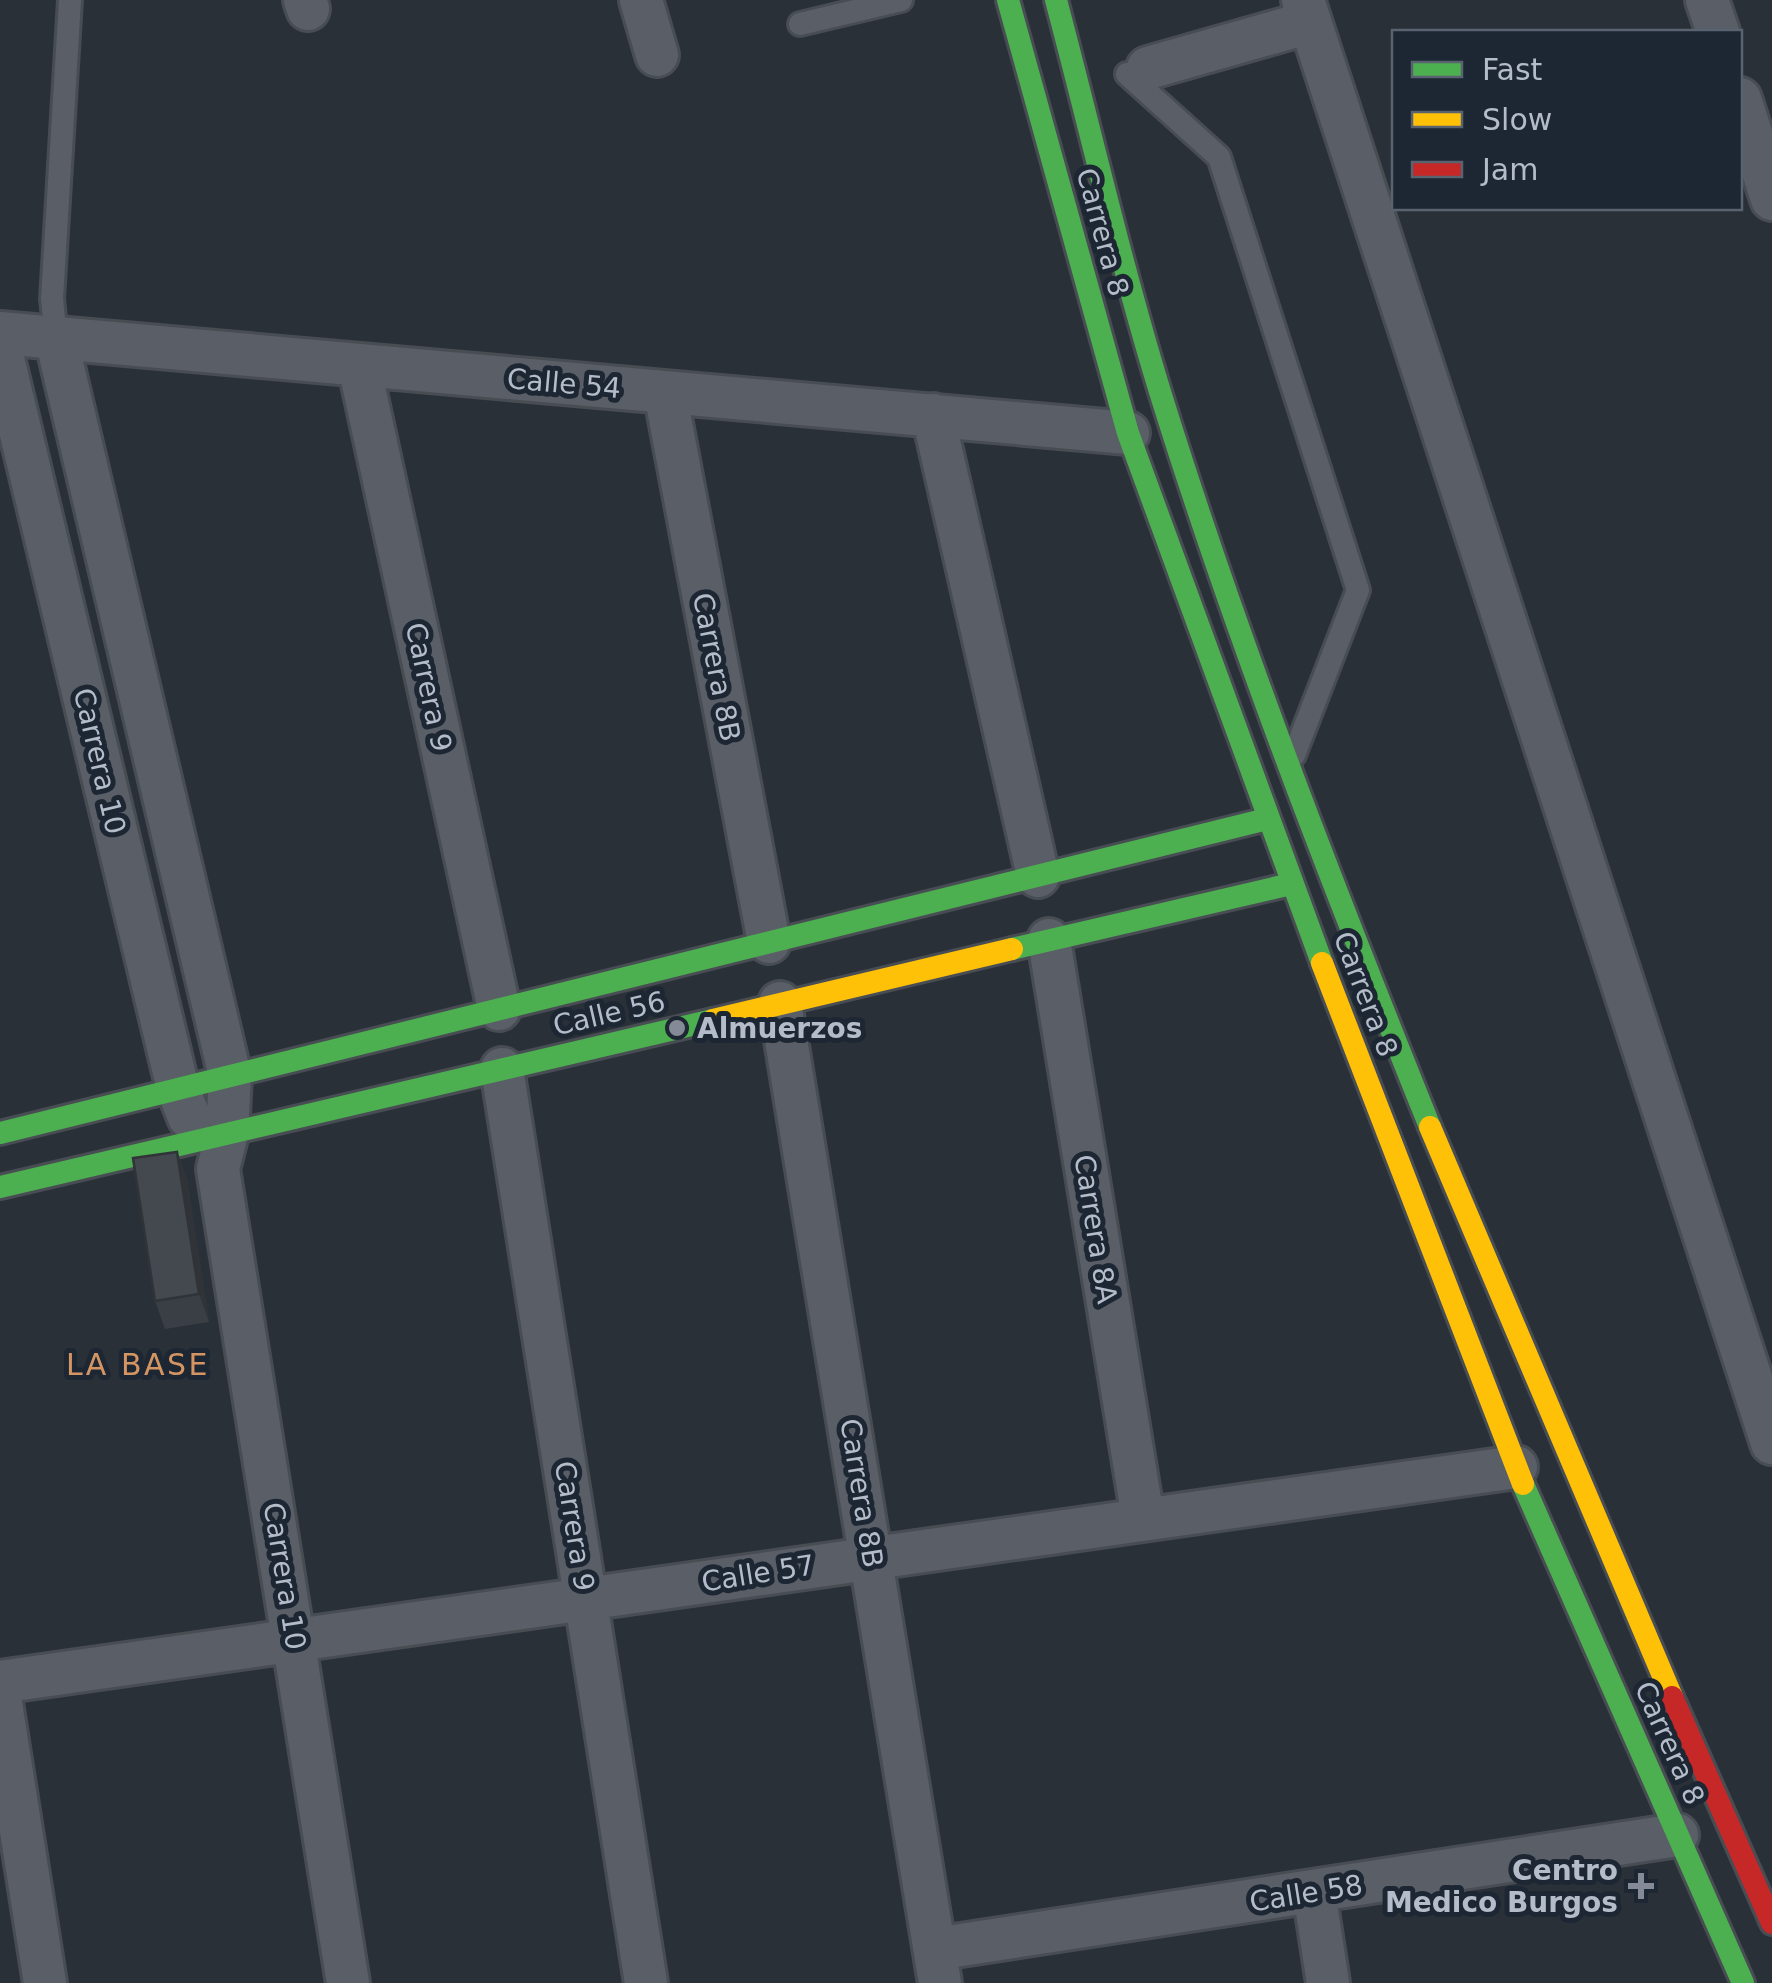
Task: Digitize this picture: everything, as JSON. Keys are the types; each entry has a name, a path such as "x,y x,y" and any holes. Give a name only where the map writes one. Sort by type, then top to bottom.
{"main road":[{"name":"Carrera 8","path":"1008,0 1128,433 1291,884 1516,1466 1743,1983"},
{"name":"Carrera 8","path":"1056,0 1176,443 1318,850 1551,1415 1772,1923"},
{"name":"Calle 56","path":"0,1133 1267,819"},
{"name":"Calle 56","path":"0,1187 214,1148 502,1069 1291,884"}],"street":[{"path":"641,0 657,55"},
{"path":"1708,0 1717,30"},
{"path":"1137,71 1307,11 1772,1443"},
{"path":"1742,105 1772,199"},
{"name":"Calle 54","path":"0,333 1128,433"},
{"name":"Carrera 10","path":"56,338 230,1076 214,1148"},
{"name":"Carrera 10","path":"0,346 178,1089 214,1148 348,1983"},
{"name":"Carrera 9","path":"359,364 499,1010"},
{"name":"Carrera 8B","path":"665,392 769,942"},
{"path":"932,415 1038,876"},
{"name":"Carrera 8A","path":"1049,940 1143,1518"},
{"name":"Carrera 8B","path":"780,1003 938,1966"},
{"name":"Carrera 9","path":"502,1069 646,1983"},
{"name":"Calle 57","path":"0,1682 1516,1466"},
{"path":"0,1698 45,1983"},
{"name":"Calle 58","path":"938,1966 1314,1892 1677,1834"},
{"path":"1314,1892 1328,1983"}],"lane":[{"path":"56,338 52,299 70,0"},
{"path":"800,24 901,0"},
{"path":"1080,87 1137,71 1218,157 1358,590 1289,767"}],"building":[{"path":"177,1152 199,1294 155,1301 133,1158"}],"traffic: fast":[{"path":"1008,0 1128,433 1322,963"},
{"path":"1056,0 1133,297 1191,488 1288,764 1430,1127"},
{"path":"0,1133 1267,819"},
{"path":"1012,949 1291,884"},
{"path":"0,1187 713,1020"},
{"path":"1523,1484 1743,1983"}],"traffic: slow":[{"path":"713,1020 1012,949"},
{"path":"1322,963 1523,1484"},
{"path":"1430,1127 1672,1697"}],"traffic: jam":[{"path":"1672,1697 1772,1923"}],"place":[{"name":"Almuerzos","path":"677,1028"},
{"name":"Centro Medico Burgos","path":"1641,1886"}],"district":[{"name":"LA BASE","path":"138,1365"}]}
